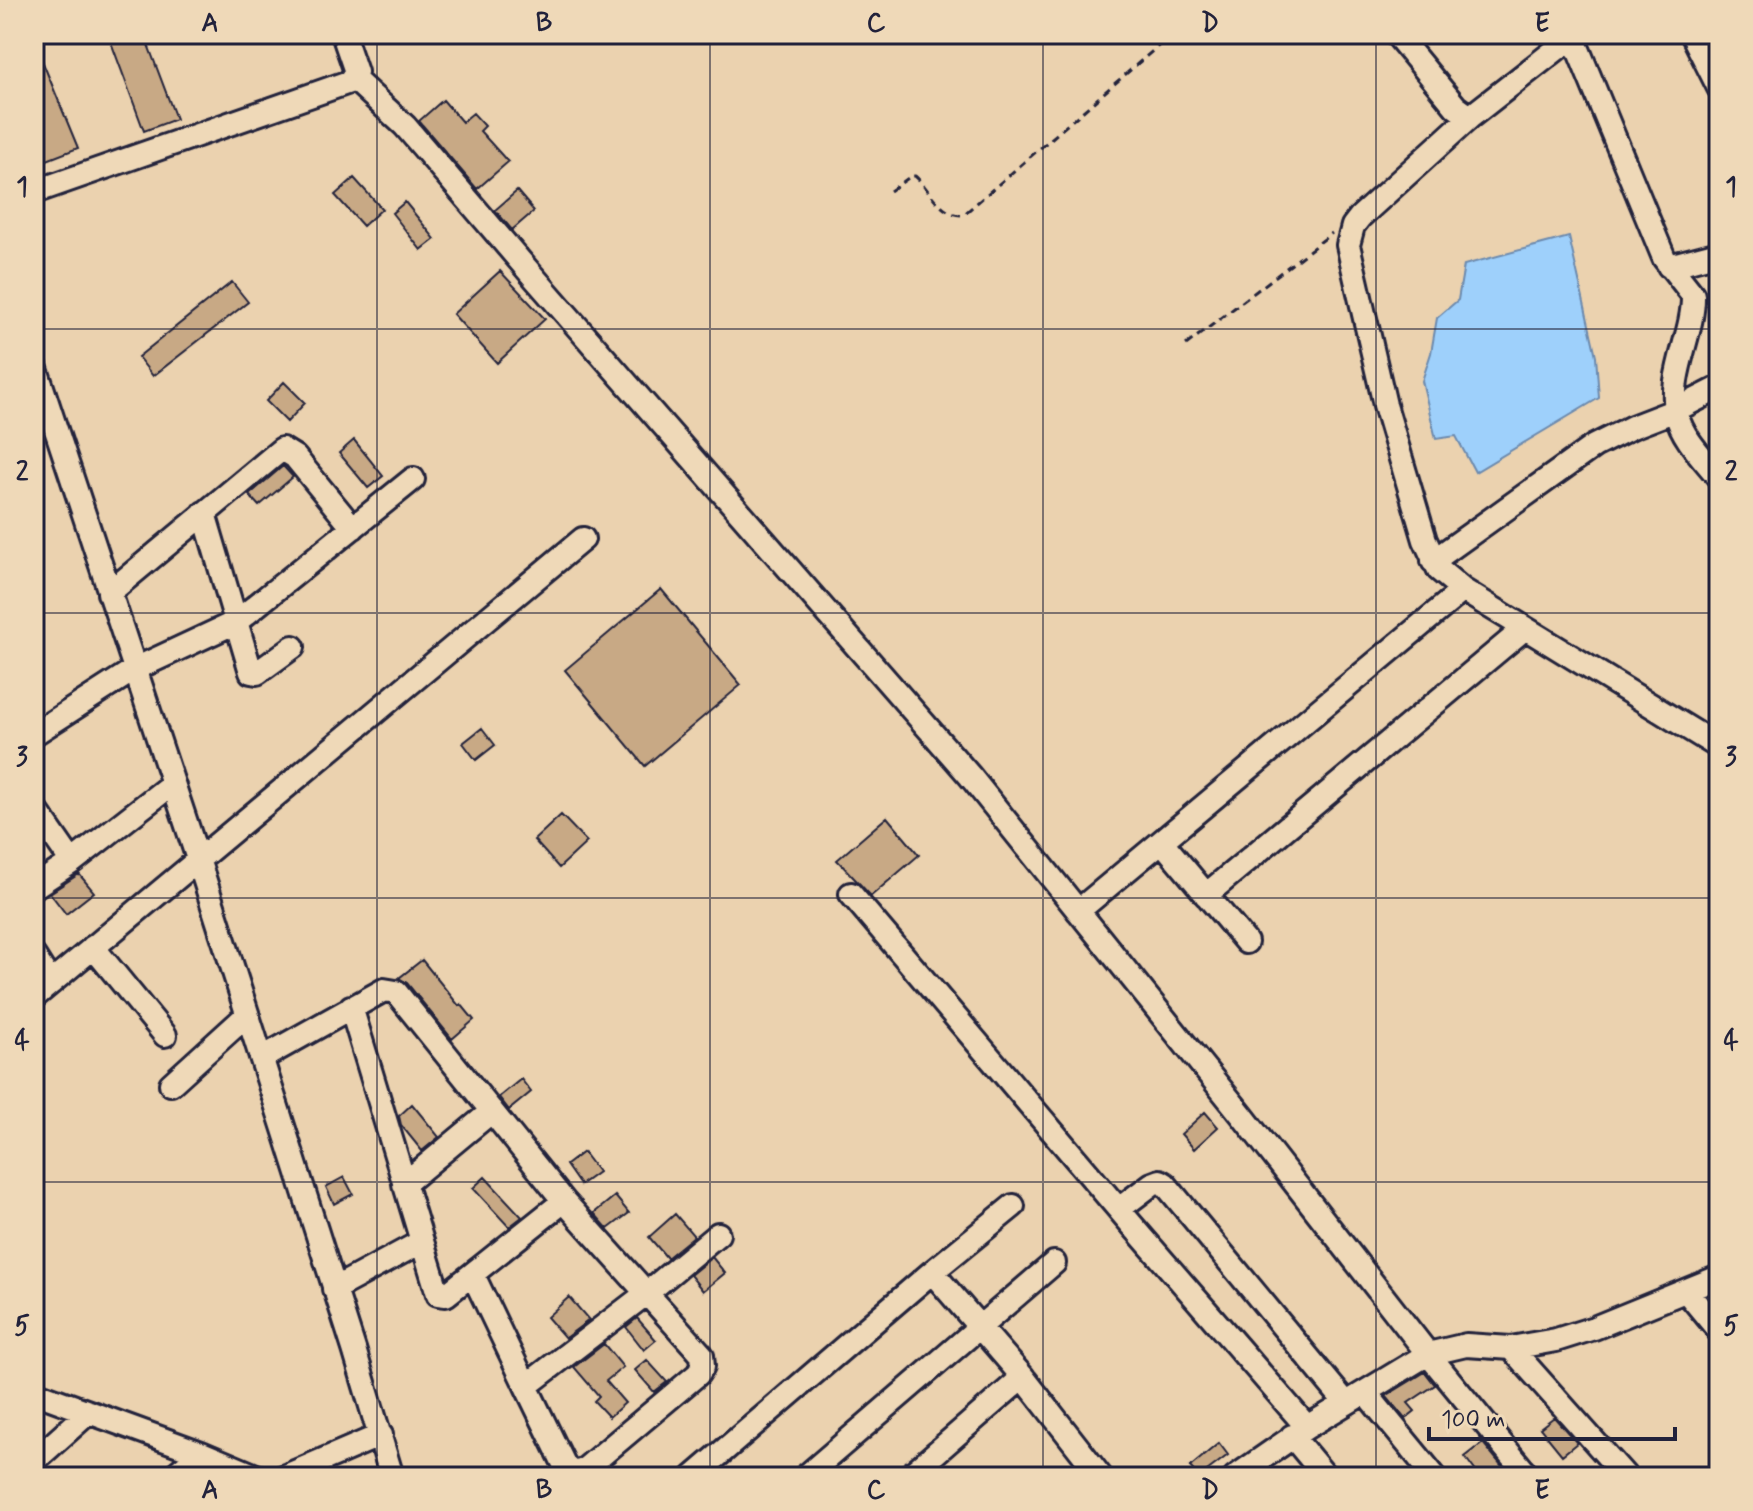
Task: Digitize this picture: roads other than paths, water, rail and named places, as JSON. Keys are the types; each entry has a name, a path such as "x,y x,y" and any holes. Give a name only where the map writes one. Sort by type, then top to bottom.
{"street":[{"path":"34,192 353,78 355,64 343,34"},
{"path":"1396,34 1456,107 1470,117"},
{"path":"1692,34 1719,88"},
{"path":"1719,478 1686,434 1676,410 1677,379 1693,295 1661,251 1575,36 1470,117 1372,205 1352,230 1348,245 1353,271 1385,405 1433,561 1444,576 1524,629 1719,747"},
{"path":"353,78 405,126 970,776 1529,1477"},
{"path":"1669,266 1719,253"},
{"path":"36,374 198,859 392,1477"},
{"path":"1433,561 1594,446 1719,388"},
{"path":"109,593 282,449 295,457 353,528"},
{"path":"34,734 135,669 236,622 413,479"},
{"path":"204,513 252,673 260,671 293,647"},
{"path":"34,956 42,990 583,539"},
{"path":"1078,911 1463,590"},
{"path":"1206,895 1524,629"},
{"path":"34,887 72,862 172,784"},
{"path":"34,807 72,862"},
{"path":"1162,842 1246,942"},
{"path":"851,894 1119,1209 1300,1432 1326,1477"},
{"path":"93,947 165,1035"},
{"path":"262,1058 384,990 396,992 564,1201 702,1355 703,1366 680,1391 585,1469 573,1472 565,1466 473,1275"},
{"path":"351,1007 436,1292 441,1296 473,1275 564,1201"},
{"path":"171,1084 247,1015"},
{"path":"404,1184 492,1111"},
{"path":"1119,1209 1152,1184 1160,1181 1165,1184 1355,1397 1435,1477"},
{"path":"693,1477 1013,1206"},
{"path":"526,1386 718,1234"},
{"path":"334,1289 421,1242"},
{"path":"805,1477 1054,1263"},
{"path":"932,1272 1023,1377 1101,1477"},
{"path":"1235,1477 1300,1432 1428,1354 1466,1345 1511,1348 1556,1340 1594,1328 1719,1277"},
{"path":"1686,1291 1719,1331"},
{"path":"1511,1348 1626,1477"},
{"path":"914,1475 1023,1377"},
{"path":"34,1392 258,1477"},
{"path":"34,1461 89,1412"},
{"path":"283,1477 381,1435"},
{"path":"172,1477 201,1453"}],"water":[{"path":"1569,237 1596,356 1599,398 1475,472 1456,436 1436,439 1422,381 1437,318 1458,300 1464,265"}]}
